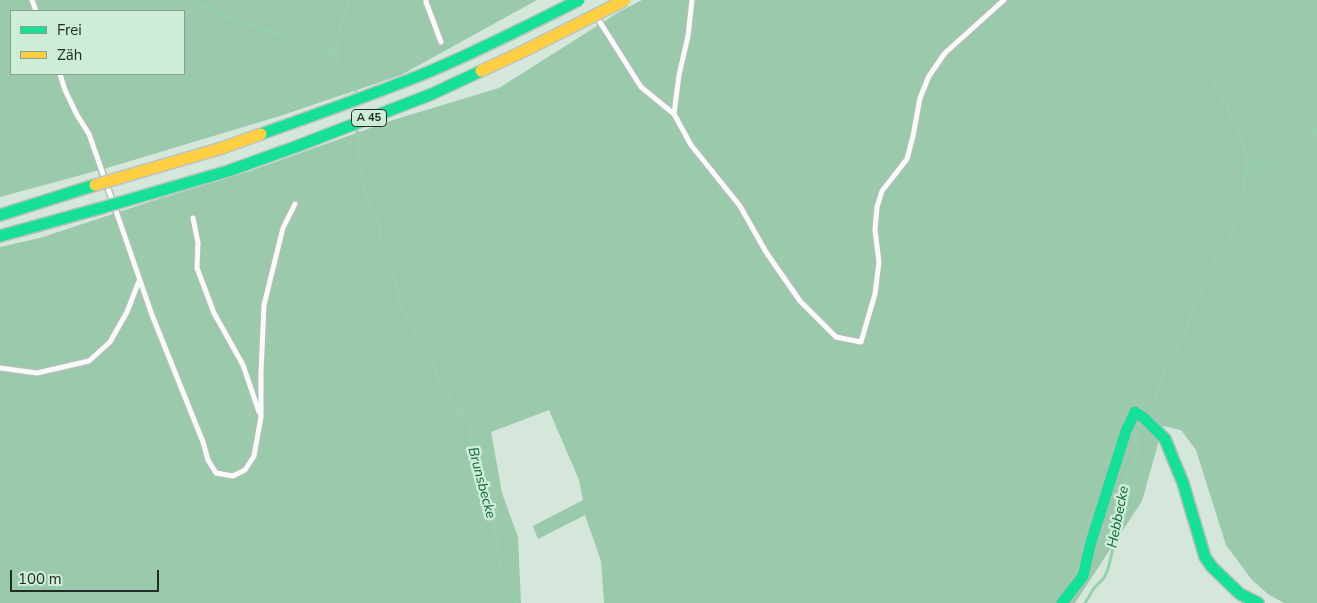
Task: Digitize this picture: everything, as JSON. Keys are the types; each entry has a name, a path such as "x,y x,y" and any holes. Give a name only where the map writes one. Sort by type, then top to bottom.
{"main road":[{"name":"A 45","path":"0,215 222,148 349,103 423,74 512,34 579,0"},
{"name":"A 45","path":"0,236 228,171 295,147 432,94 524,51 625,0"},
{"path":"1062,603 1083,576 1091,542 1126,431 1135,412 1144,418 1165,439 1183,483 1205,557 1212,567 1240,594 1258,603"}],"lane":[{"path":"426,0 441,42"},
{"path":"674,114 679,75 688,36 692,0"},
{"path":"589,8 606,30 640,87 674,114 691,144 740,206 766,252 800,301 836,337 861,342 875,294 879,262 875,230 877,207 882,192 907,159 920,98 929,76 945,53 1004,0"},
{"path":"60,75 69,98 89,134 152,315 203,442 208,460 216,474 233,476 245,470 254,456 261,417 264,305 282,228 295,204"},
{"path":"193,218 198,243 197,268 214,313 242,365 261,417"},
{"path":"0,368 37,373 89,362 110,342 127,312 140,280"}],"green space":[{"path":"0,0 537,0 401,75 280,116 107,168 0,197"},
{"path":"642,0 1317,0 1317,603 1284,603 1269,595 1252,580 1226,545 1196,450 1181,430 1163,426 1142,501 1075,603 604,603 601,561 585,515 538,539 533,526 583,500 579,480 549,410 491,432 502,493 518,537 521,603 0,603 0,247 40,238 250,171 393,120 499,88 619,12"}],"waterway":[{"path":"187,0 239,22 291,39 316,51 330,51 337,59"},
{"name":"Brunsbecke","path":"348,0 336,46 337,60 356,92"},
{"path":"1202,70 1213,81 1239,131 1248,162 1246,174"},
{"name":"Hebbecke","path":"1242,200 1246,174 1249,170 1256,166 1269,165 1287,157 1317,129"},
{"name":"Brunsbecke","path":"357,131 364,187 380,229 381,239"},
{"name":"Hebbecke","path":"1213,266 1217,254 1229,238 1238,219"},
{"name":"Brunsbecke","path":"387,262 397,284 399,303 402,310 433,361 440,381 456,410 464,414 471,421 470,444 495,531 501,572 508,581 509,589 515,595 516,603"},
{"name":"Hebbecke","path":"1149,409 1157,396 1161,378 1182,339 1206,281"},
{"name":"Hebbecke","path":"1085,603 1094,588 1104,578 1108,569 1118,528 1122,488 1137,455 1136,433 1139,425"}],"traffic: fast":[{"path":"261,134 441,67 579,0"},
{"path":"101,208 228,171 295,147 432,94 481,71"},
{"path":"0,215 95,185"},
{"path":"0,236 101,208"},
{"path":"1062,603 1083,576 1091,542 1126,431 1135,412 1144,418 1165,439 1183,483 1205,557 1212,567 1240,594 1258,603"}],"traffic: slow":[{"path":"481,71 625,0"},
{"path":"95,185 222,148 261,134"}]}
